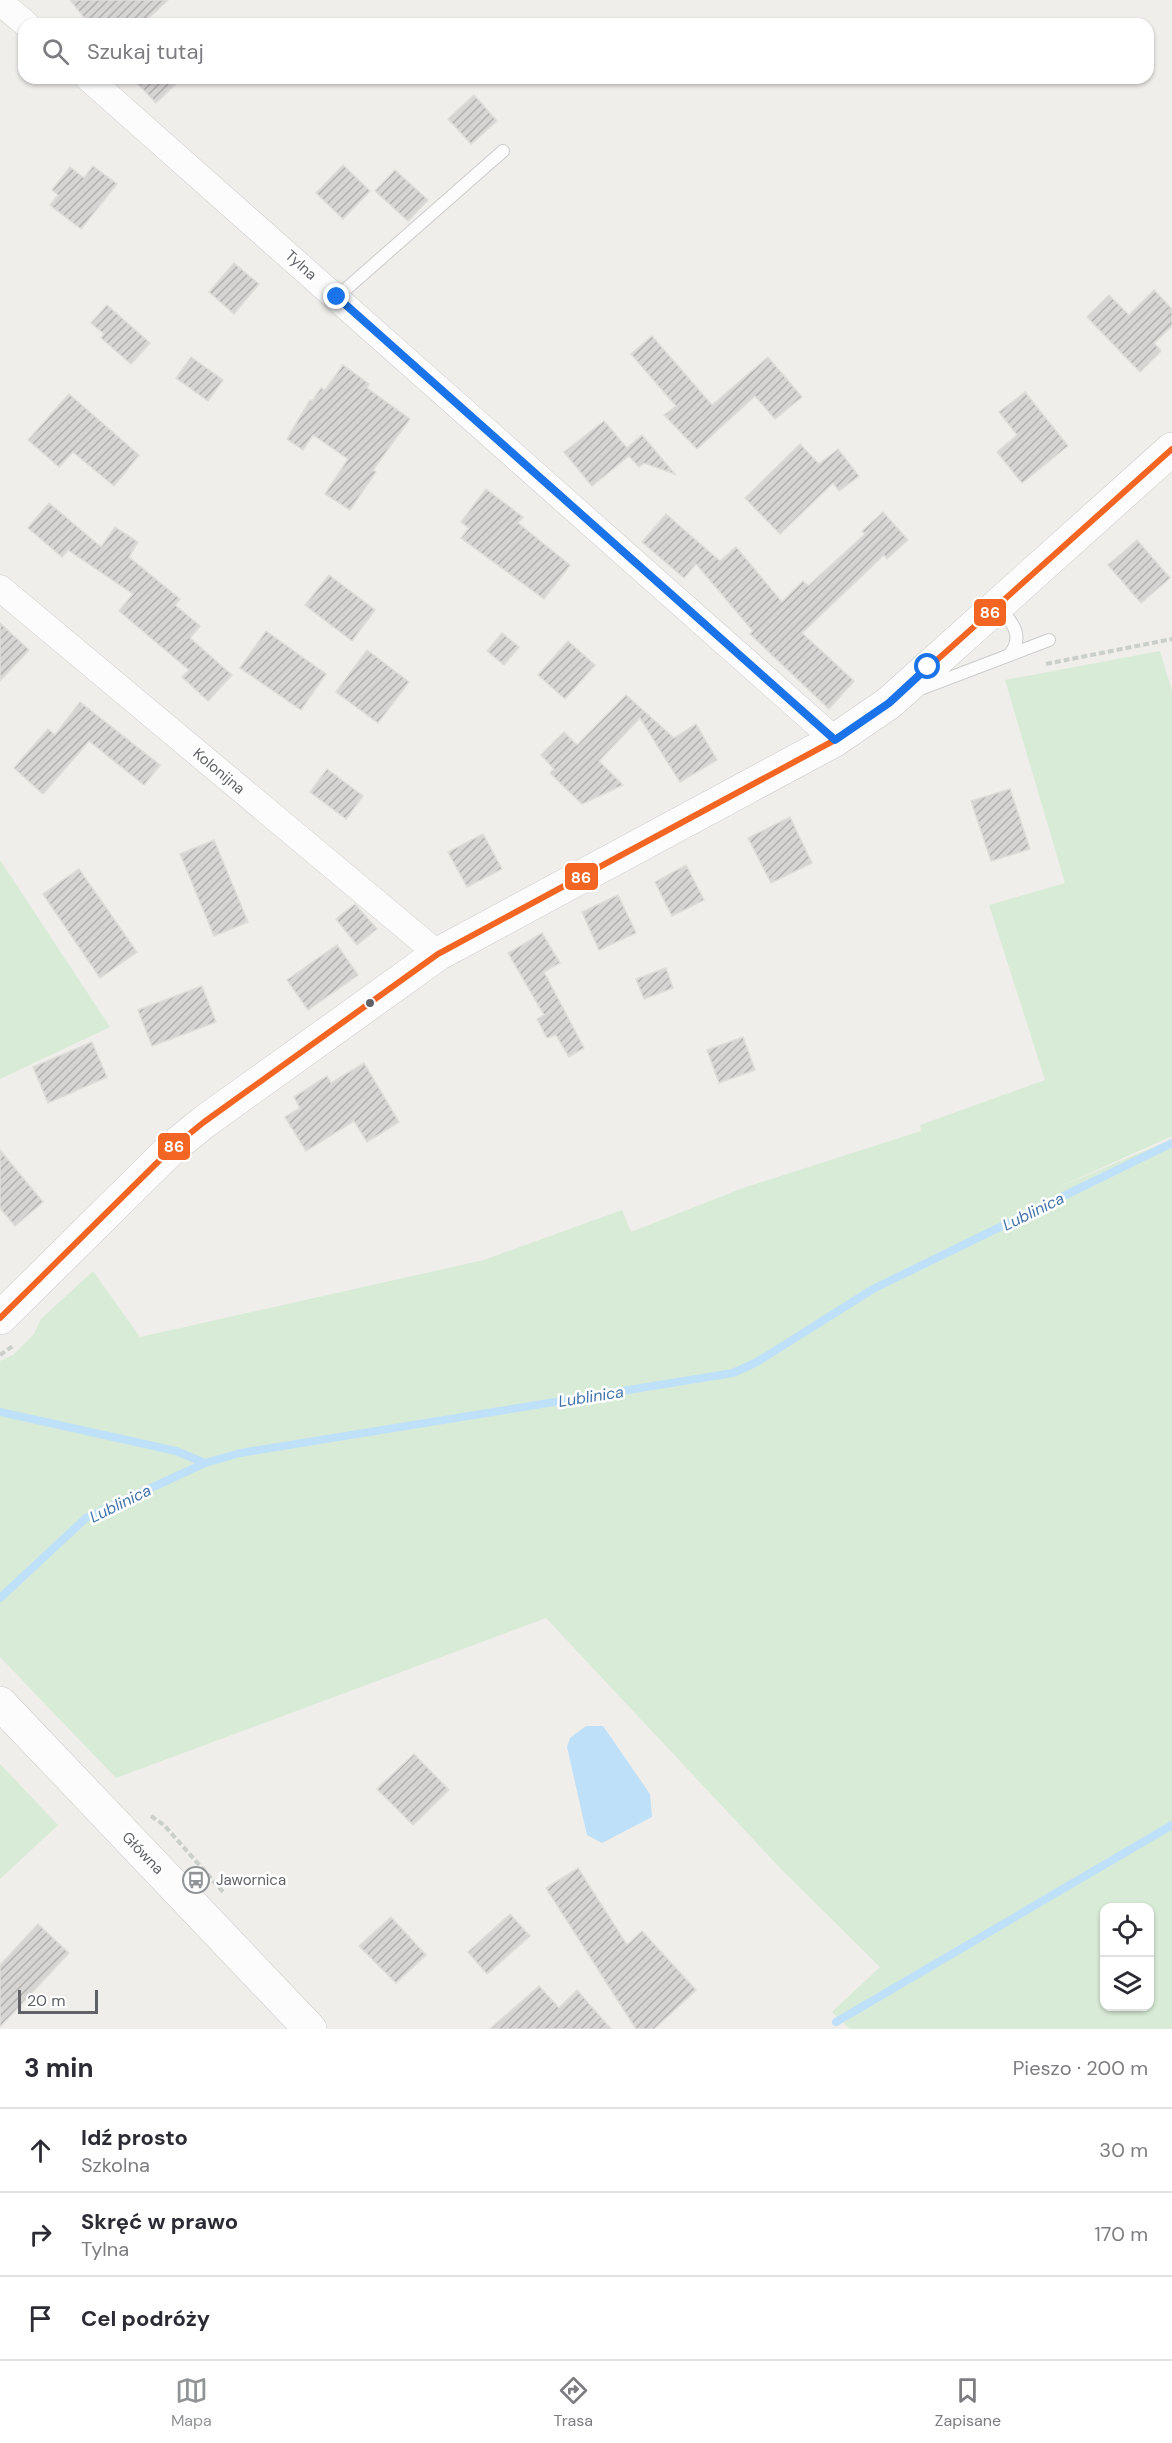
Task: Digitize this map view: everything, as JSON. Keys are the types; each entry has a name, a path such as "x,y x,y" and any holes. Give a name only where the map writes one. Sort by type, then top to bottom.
{"street":[{"path":"0,2 19,18"},
{"name":"Tylna","path":"95,84 835,740"},
{"path":"0,1318 186,1136 438,954 835,740 889,703 1172,449"},
{"name":"Kolonijna","path":"0,588 438,954"},
{"name":"Główna","path":"0,1702 310,2029"}],"lane":[{"path":"337,297 503,152"},
{"path":"997,606 1016,632 1016,647 1010,654"},
{"path":"889,703 1048,640"}],"green space":[{"path":"1160,651 1172,691 1172,1136 1050,1191 1172,1139 1172,2029 850,2029 832,2012 880,1967 782,1870 546,1618 116,1778 0,1657 0,1361 13,1355 34,1334 41,1319 93,1271 140,1337 484,1260 622,1210 631,1232 743,1188 921,1131 920,1125 1045,1080 989,905 1065,883 1005,680"},
{"path":"0,860 110,1027 0,1079"},
{"path":"0,1764 58,1825 0,1879"}],"water":[{"path":"586,1726 603,1726 650,1794 652,1817 602,1843 587,1835 567,1747 570,1738"}],"building":[{"path":"70,0 168,0 148,18 84,18"},
{"path":"138,84 176,84 156,103"},
{"path":"474,95 497,121 471,144 448,119"},
{"path":"343,165 370,191 343,219 316,193"},
{"path":"93,166 117,184 81,229 50,205 58,195 52,190 70,167 84,178"},
{"path":"395,170 428,200 408,221 375,191"},
{"path":"234,263 259,284 234,314 209,292"},
{"path":"1154,290 1172,309 1172,326 1154,343 1161,351 1140,372 1087,317 1109,295 1129,315"},
{"path":"107,305 150,343 131,364 101,338 104,334 91,323"},
{"path":"652,336 712,405 768,357 802,397 775,419 755,396 697,449 664,415 676,406 631,354"},
{"path":"191,357 223,380 208,401 176,378"},
{"path":"343,365 369,384 367,388 410,419 373,470 376,472 350,510 325,494 348,459 313,435 303,450 287,439 310,400 312,401 321,388 325,390"},
{"path":"1025,392 1068,446 1022,483 997,452 1017,435 999,412"},
{"path":"69,394 139,455 114,486 73,452 59,467 28,440"},
{"path":"604,421 627,448 642,435 675,474 644,463 639,467 629,456 592,486 564,452"},
{"path":"800,444 819,464 838,449 859,476 839,491 833,483 780,534 745,498"},
{"path":"486,489 523,517 518,523 570,565 544,599 461,538 469,528 461,522"},
{"path":"49,503 101,547 115,527 138,542 129,557 180,599 175,605 200,626 190,638 232,675 208,701 182,677 189,670 119,611 133,594 68,550 62,557 28,528"},
{"path":"883,512 908,540 887,559 884,555 802,633 854,681 829,709 750,634 753,631 696,564 684,578 642,542 666,514 720,561 736,547 782,602 803,581 808,586 865,534 862,531"},
{"path":"1137,540 1170,578 1141,603 1108,565"},
{"path":"329,575 375,610 352,641 305,605"},
{"path":"0,623 29,650 0,681"},
{"path":"266,631 326,674 301,710 240,668"},
{"path":"502,633 519,647 504,665 487,651"},
{"path":"568,641 595,665 565,699 538,675"},
{"path":"367,650 409,682 378,723 336,692"},
{"path":"626,695 674,738 696,724 717,760 680,782 640,718 599,761 623,785 582,804 550,773 554,769 541,755 564,732 577,745"},
{"path":"80,702 160,765 144,785 89,741 43,794 14,768 48,729 55,735"},
{"path":"327,769 363,796 346,819 310,792"},
{"path":"1010,789 1030,849 991,861 971,801"},
{"path":"790,817 812,863 771,883 748,838"},
{"path":"483,834 502,869 467,887 448,852"},
{"path":"214,840 248,922 214,936 180,854"},
{"path":"686,865 704,900 672,916 655,882"},
{"path":"79,869 137,952 100,978 43,894"},
{"path":"618,895 636,933 599,950 582,912"},
{"path":"355,904 377,929 357,945 336,919"},
{"path":"542,933 560,963 544,972 584,1048 569,1057 556,1035 547,1038 537,1019 544,1015 508,953"},
{"path":"337,945 358,975 308,1010 287,980"},
{"path":"666,968 673,988 644,999 636,979"},
{"path":"202,986 216,1022 152,1046 138,1010"},
{"path":"743,1037 755,1070 719,1083 707,1050"},
{"path":"92,1042 107,1077 48,1103 33,1067"},
{"path":"364,1063 399,1122 367,1142 354,1121 306,1151 285,1117 300,1108 294,1097 327,1076 331,1083"},
{"path":"0,1150 43,1202 15,1226 0,1208"},
{"path":"414,1754 449,1790 413,1825 377,1789"},
{"path":"578,1868 627,1945 642,1931 696,1990 654,2029 636,2029 546,1888"},
{"path":"510,1914 530,1936 487,1974 468,1952"},
{"path":"391,1917 426,1955 396,1983 359,1946"},
{"path":"38,1924 69,1953 0,2027 0,1965"},
{"path":"539,1986 559,2008 577,1990 611,2029 490,2029"}],"waterway":[{"name":"Lublinica","path":"0,1598 86,1518 205,1463 240,1453 733,1373 757,1362 873,1289 1172,1143"},
{"path":"0,1412 176,1451 205,1463"},
{"path":"836,2022 1172,1825"}],"transit line":[{"name":"86","path":"0,1318 172,1148 204,1122 438,954 835,740 889,703 1172,449"}],"place":[{"name":"Jawornica","path":"196,1880"}],"route":[{"path":"337,297 835,740 889,703 928,667"}]}
